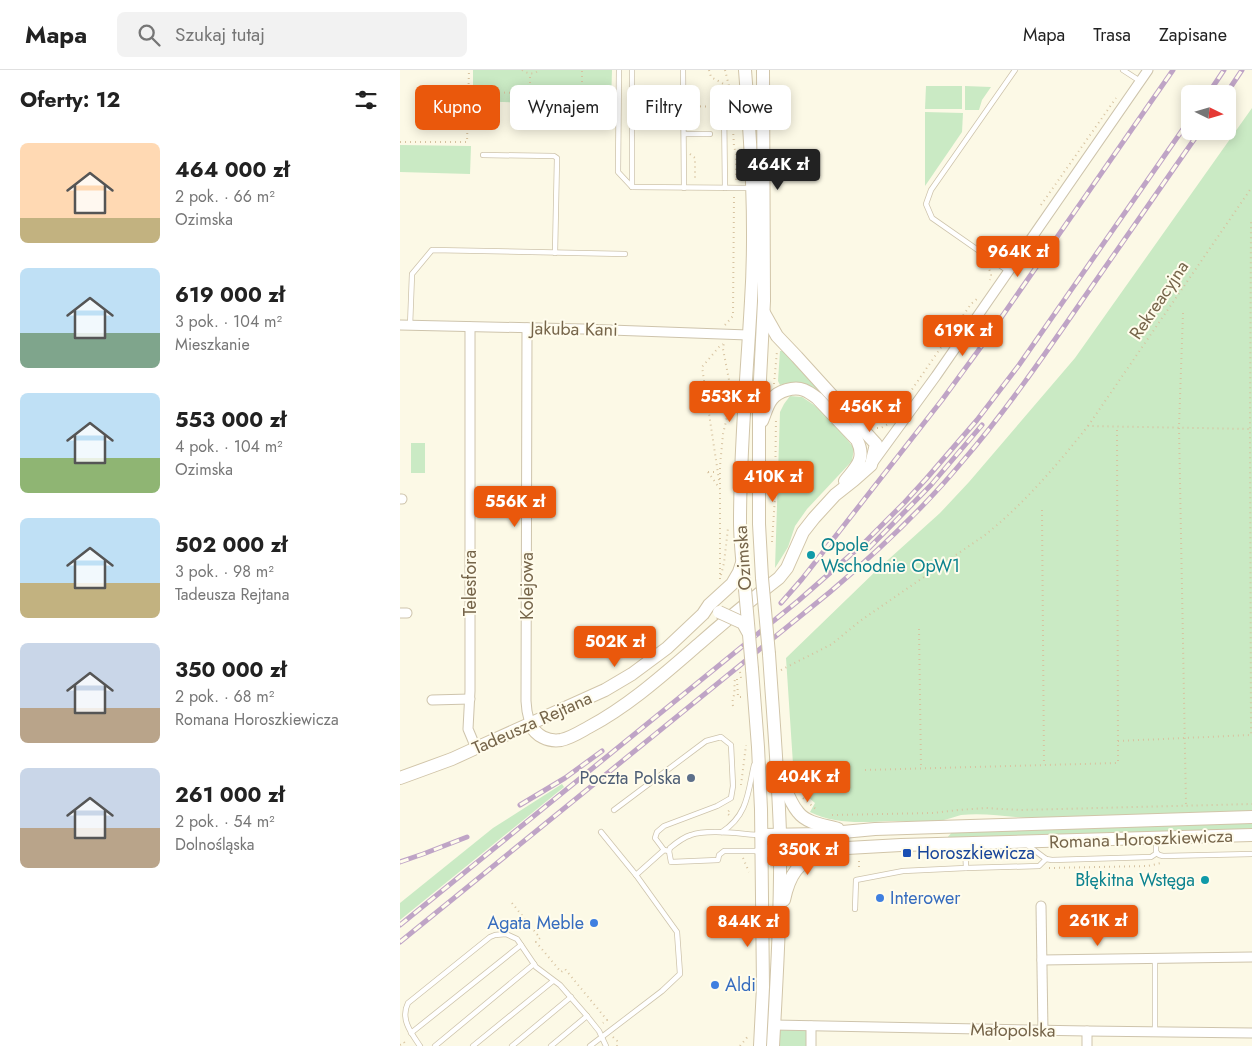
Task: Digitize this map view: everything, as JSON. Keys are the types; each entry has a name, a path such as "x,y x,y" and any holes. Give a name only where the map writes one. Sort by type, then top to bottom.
{"street":[{"name":"Ozimska","path":"745,70 749,115 753,256 740,522 748,632 746,669 758,747 763,987 760,1046"},
{"name":"Ozimska","path":"763,70 764,313 759,399 759,524 777,767 780,835 779,914 773,1046"},
{"path":"530,724 539,736 561,740 595,724 629,703 779,578 787,568 803,532 818,513 896,430 942,367 1148,70"},
{"path":"764,313 777,336 876,444"},
{"name":"Jakuba Kani","path":"400,325 583,328 748,335"},
{"name":"Telesfora","path":"470,327 470,699 468,729 476,748"},
{"name":"Kolejowa","path":"527,328 526,700 530,724"},
{"path":"759,428 770,401 776,394 790,389 802,389 817,398 857,440 866,461"},
{"path":"866,461 876,444 896,430"},
{"name":"Tadeusza Rejtana","path":"400,778 452,759 605,690 632,674 667,648 732,584 739,572 742,561"},
{"path":"702,614 719,612 743,623 748,632"},
{"path":"432,700 470,699"},
{"path":"777,767 798,812 819,824 848,831"},
{"name":"Romana Horoszkiewicza","path":"761,835 821,834 875,829 1252,817"},
{"name":"Romana Horoszkiewicza","path":"761,851 779,852 847,848 1252,835"},
{"path":"779,914 788,882 802,863 815,856 847,848"},
{"path":"1041,906 1044,1030"},
{"path":"1042,960 1252,957"},
{"name":"Małopolska","path":"774,1025 1252,1033"},
{"path":"810,1046 811,1026"},
{"path":"1086,1046 1087,1031"}],"lane":[{"path":"619,70 618,172 632,187 752,188"},
{"path":"632,70 632,187"},
{"path":"683,70 684,188"},
{"path":"1008,271 932,218 926,204 931,190 1015,70"},
{"path":"1123,70 1140,81"},
{"path":"724,130 725,188"},
{"path":"684,134 710,134"},
{"path":"483,155 554,156 557,158 555,253"},
{"path":"410,326 412,274 432,250 624,254"},
{"path":"614,810 706,741 722,738 730,745 733,786 731,798 716,806 664,826 657,832 655,838 666,851 671,862 718,860 719,855 724,852 761,851"},
{"path":"721,832 732,825 744,808 758,747"},
{"path":"590,1046 662,991 680,974 677,932 601,832"},
{"path":"636,876 670,848 691,835 721,832 761,835"},
{"path":"1156,838 1157,853"},
{"path":"1023,842 1046,859 1052,860 1151,857 1157,853"},
{"path":"964,844 966,868"},
{"path":"1157,853 1164,856 1252,854"},
{"path":"856,908 856,880 903,871 1038,866 1046,859"},
{"path":"420,1046 403,1018 408,1003 482,943 495,935 506,934 517,939 540,971 571,997 602,1036 606,1046"},
{"path":"411,1033 521,945"},
{"path":"1155,958 1155,1032"},
{"path":"435,1046 534,964"},
{"path":"473,1046 553,981"},
{"path":"512,1046 571,997"},
{"path":"551,1046 587,1016"}],"path":[{"path":"469,70 469,85"},
{"path":"522,70 530,74 540,70"},
{"path":"582,70 582,85"},
{"path":"710,70 709,74 711,77 725,85"},
{"path":"725,70 729,85"},
{"path":"530,74 530,85"},
{"path":"1040,208 1118,96"},
{"path":"400,142 467,142 467,130"},
{"path":"724,328 734,316 734,194 736,154 733,130"},
{"name":"Rekreacyjna","path":"780,665 781,670 832,644 860,621 985,535 1012,513 1064,456 1088,426 1252,187"},
{"path":"1118,741 1252,735 1251,222"},
{"path":"989,282 990,275 987,264 996,254 1007,255 1014,250"},
{"path":"893,417 971,304 979,297"},
{"path":"1183,313 1179,428 1186,806"},
{"path":"720,488 702,367 719,347 724,344 723,349 729,380 727,417 723,434 720,472 720,488 720,577"},
{"path":"774,390 777,345"},
{"path":"772,541 775,497 776,413"},
{"path":"1088,426 1251,429"},
{"path":"865,770 1118,763 1117,426"},
{"path":"720,472 708,472 720,488"},
{"path":"1042,510 1044,765"},
{"path":"919,629 921,768"},
{"path":"741,678 746,669"},
{"path":"733,706 732,700 736,679 738,697 742,697"},
{"path":"741,788 746,740"},
{"path":"800,794 814,809 823,813"},
{"path":"827,814 933,813 986,808 1029,810 1252,804"},
{"path":"729,816 727,812 730,806"},
{"path":"859,861 859,871"},
{"path":"512,903 540,938 536,942 561,972 565,969 607,1020 601,1024 617,1041 617,1046"},
{"path":"400,1045 404,1042 407,1046"}],"green space":[{"path":"473,70 612,70 612,85 510,85 510,102 500,102 500,85 473,85"},
{"path":"926,86 962,86 962,109 925,109"},
{"path":"965,86 991,87 982,100 979,110 965,110"},
{"path":"1252,108 1252,812 1037,818 970,814 938,821 861,822 840,821 810,812 815,803 801,791 796,781 793,764 786,658 879,568 940,513 969,482 1075,358 1229,140 1236,140 1236,131"},
{"path":"925,112 963,113 962,132 925,186"},
{"path":"400,145 471,146 470,174 400,172"},
{"path":"780,351 783,351 823,396 803,384 780,385 778,381"},
{"path":"790,396 802,397 814,405 832,421 854,448 852,461 807,509 795,526 788,547 775,568 780,412"},
{"path":"411,443 425,443 425,473 411,473"},
{"path":"562,784 564,787 400,920 400,903 493,828"},
{"path":"1252,823 1252,828 1237,830 947,838 953,831"},
{"path":"774,1025 811,1026 811,1046 773,1046"}],"railway":[{"path":"781,603 802,579 942,400 1173,70"},
{"path":"1214,85 1224,70"},
{"path":"1232,85 1242,70"},
{"path":"400,925 798,601 864,543 904,503 977,420 1019,365 1181,132"},
{"path":"400,942 830,592 915,514 947,480 1009,404 1194,140"},
{"path":"869,548 931,485 982,425"},
{"path":"520,805 565,778 602,751"},
{"path":"400,862 467,837"}],"place":[{"name":"Opole Wschodnie OpW1","path":"811,555"},
{"name":"Poczta Polska","path":"691,778"},
{"name":"Horoszkiewicza","path":"907,853"},
{"name":"Błękitna Wstęga","path":"1205,880"},
{"name":"Interower","path":"880,898"},
{"name":"Agata Meble","path":"594,923"},
{"name":"Aldi","path":"715,985"}]}
